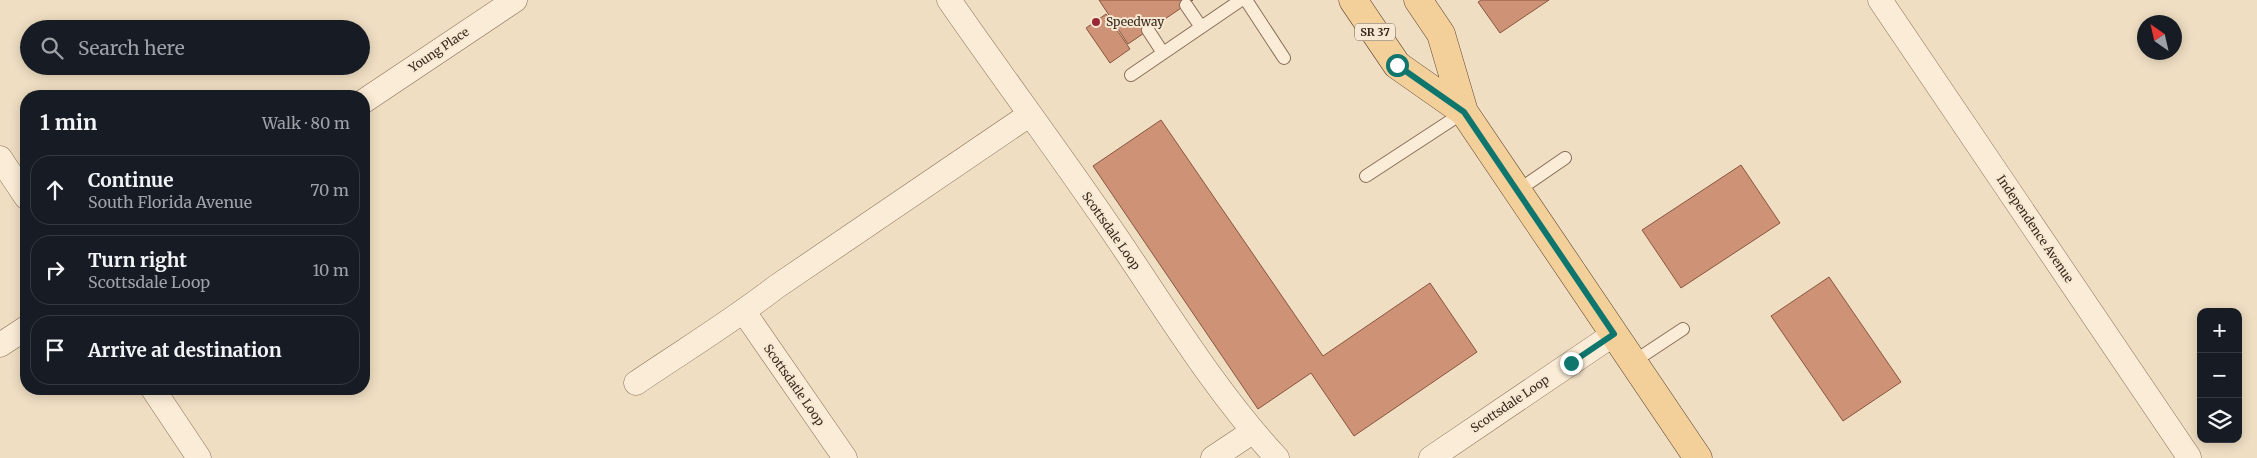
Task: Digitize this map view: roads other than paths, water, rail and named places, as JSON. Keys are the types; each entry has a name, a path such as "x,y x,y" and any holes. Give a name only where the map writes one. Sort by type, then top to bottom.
{"main road":[{"name":"SR 37","path":"1353,0 1397,65 1464,112"},
{"name":"SR 37","path":"1418,0 1441,34 1464,112 1633,362 1691,455"}],"street":[{"name":"Young Place","path":"370,97 515,0"},
{"name":"Scottsdale Loop","path":"949,0 1195,353 1252,432 1277,458"},
{"name":"Independence Avenue","path":"1880,0 2189,458"},
{"path":"636,383 705,335 744,312 776,288 1029,115"},
{"path":"0,158 20,188"},
{"name":"Scottsdatle Loop","path":"744,312 845,458"},
{"path":"0,346 20,332"},
{"name":"Scottsdale Loop","path":"1431,458 1614,334"},
{"path":"157,395 198,458"},
{"path":"1213,458 1252,432"}],"lane":[{"path":"1130,75 1241,0"},
{"path":"1246,0 1284,58"},
{"path":"1186,5 1201,27"},
{"path":"1148,30 1164,52"},
{"path":"1366,176 1464,112"},
{"path":"1517,191 1565,158"},
{"path":"1633,362 1683,329"}],"place":[{"name":"Speedway","path":"1096,22"}]}
